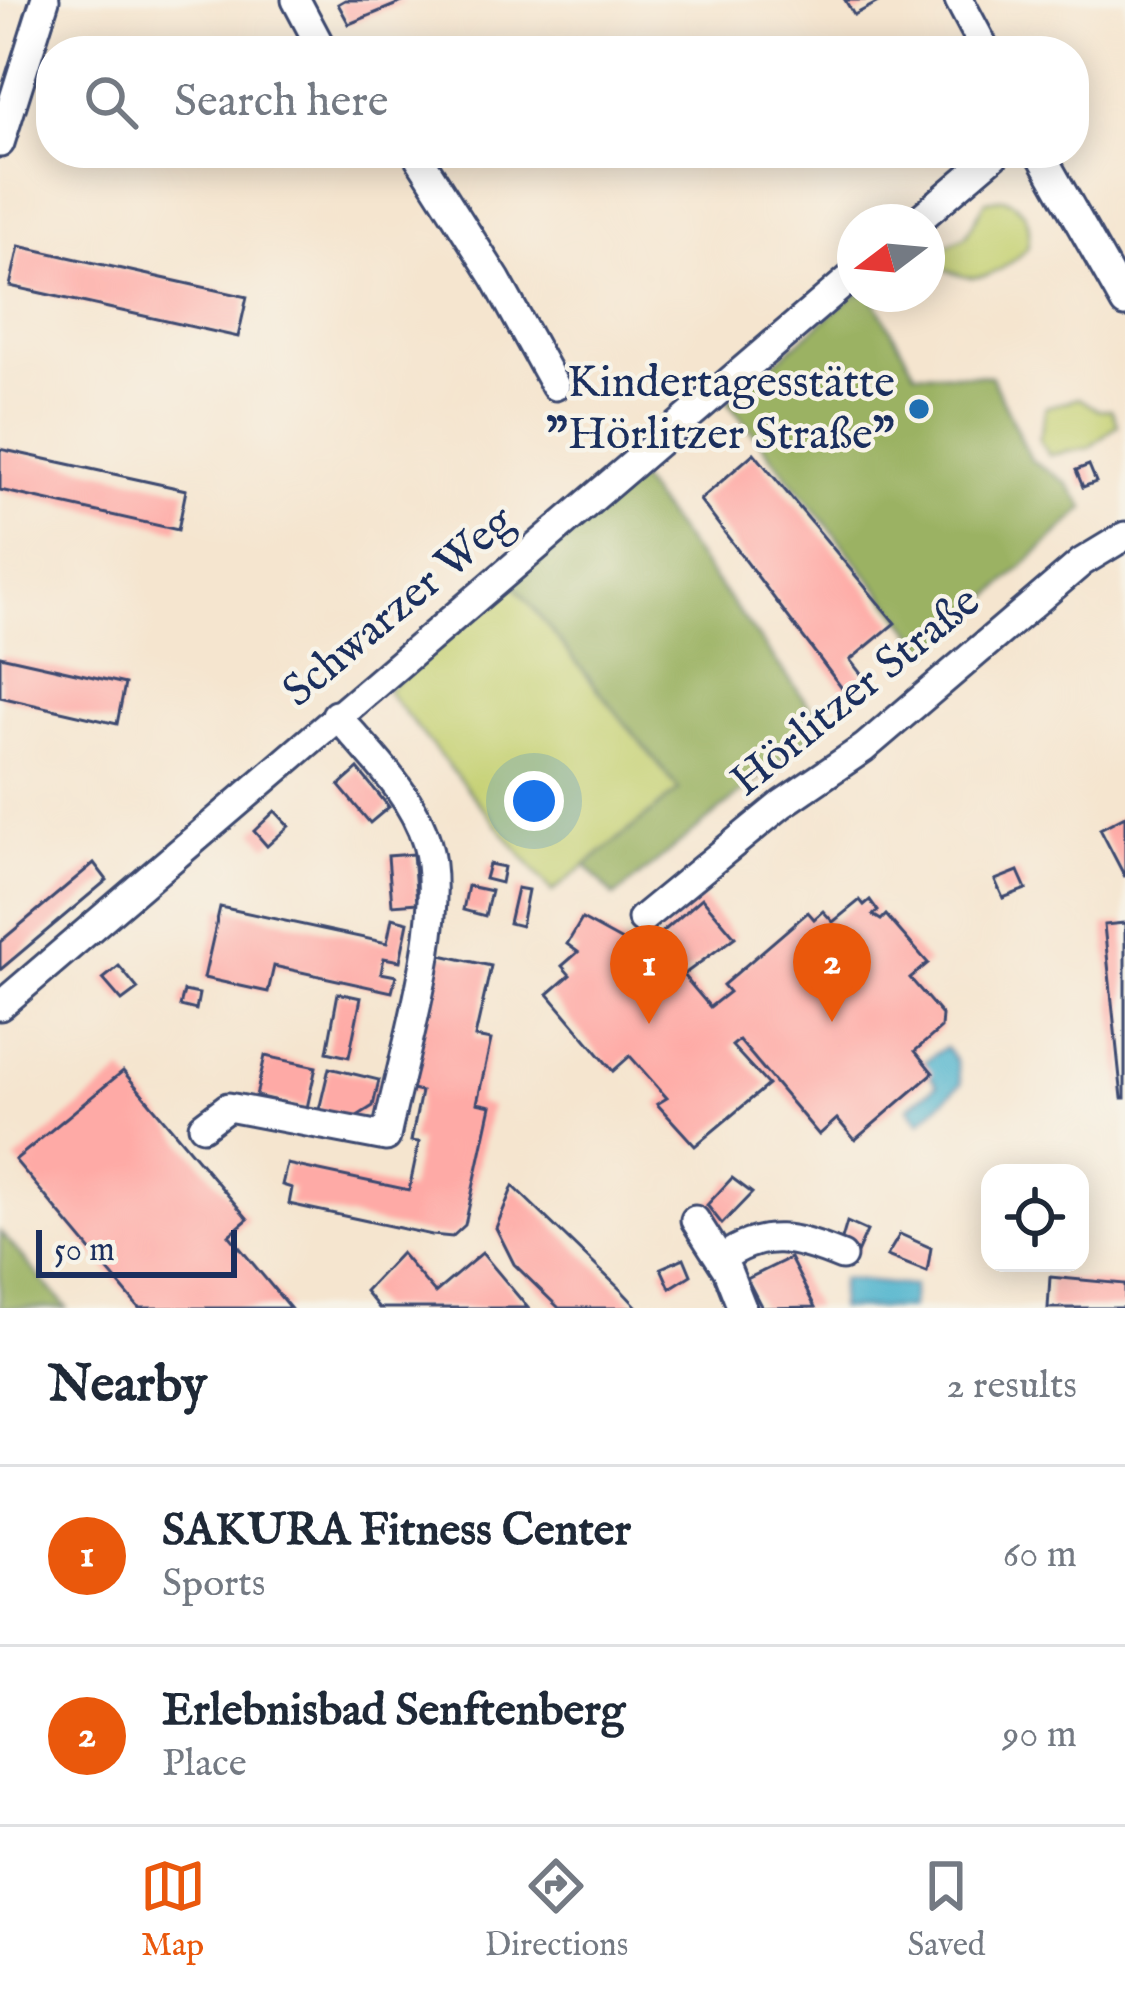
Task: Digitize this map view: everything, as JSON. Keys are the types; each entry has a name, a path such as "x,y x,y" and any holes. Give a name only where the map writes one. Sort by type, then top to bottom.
{"street":[{"path":"0,143 45,0"},
{"path":"296,0 315,36"},
{"path":"959,0 978,36"},
{"path":"425,168 555,386"},
{"path":"937,204 979,168"},
{"path":"1048,168 1125,303"},
{"name":"Schwarzer Weg","path":"0,1006 837,289"},
{"name":"Hörlitzer Straße","path":"642,919 782,804 864,748 1082,562 1125,536"},
{"path":"203,1126 228,1107 386,1137 431,920 434,878 411,808 336,716"},
{"path":"694,1220 721,1259 742,1308"},
{"path":"721,1259 739,1246 776,1236 796,1238 842,1256"}],"green space":[{"path":"1004,198 1018,206 1029,232 1027,249 994,273 972,277 949,271 945,246 965,237 986,201"},
{"path":"837,309 881,312 915,372 991,376 1031,460 1066,482 1085,508 930,653 728,402"},
{"path":"1079,398 1098,410 1111,409 1118,425 1089,448 1049,455 1039,440 1046,407"},
{"path":"638,479 824,725 614,897 586,865 679,790 512,582"},
{"path":"512,582 680,790 552,892 386,690"},
{"path":"0,1232 67,1308 0,1308"}],"water":[{"path":"945,1047 956,1061 961,1084 920,1122 908,1107 937,1085 922,1064"},
{"path":"841,1279 913,1286 911,1308 839,1308"}],"building":[{"path":"407,0 349,24 338,4"},
{"path":"845,0 882,0 854,15"},
{"path":"19,246 247,297 238,337 10,286"},
{"path":"0,449 186,490 178,530 0,490"},
{"path":"754,453 895,623 850,660 869,684 850,699 700,500"},
{"path":"1089,465 1096,482 1083,487 1076,470"},
{"path":"0,656 125,684 117,724 0,697"},
{"path":"358,769 389,807 370,823 339,786"},
{"path":"275,811 289,826 267,846 254,831"},
{"path":"1125,816 1125,877 1100,829"},
{"path":"413,854 417,903 392,905 388,856"},
{"path":"94,863 107,880 0,970 0,942"},
{"path":"489,864 504,867 501,883 485,879"},
{"path":"1018,871 1026,889 1003,898 995,880"},
{"path":"468,886 491,891 485,916 463,910"},
{"path":"517,888 528,890 521,926 509,923"},
{"path":"702,898 735,937 683,975 710,1007 729,992 723,985 808,912 814,919 823,911 833,922 860,900 864,905 870,900 878,911 873,915 881,920 886,915 928,963 910,978 942,1015 941,1028 915,1051 933,1073 855,1140 837,1119 819,1135 739,1040 732,1046 768,1085 695,1146 657,1104 667,1098 630,1056 613,1071 548,994 570,975 562,966 578,952 567,944 582,919 664,964 672,950 659,935"},
{"path":"220,907 387,943 392,918 408,922 400,961 384,958 381,973 396,976 392,992 274,966 268,992 204,978"},
{"path":"1125,923 1125,1098 1122,1098 1104,925"},
{"path":"437,954 491,966 475,1037 491,1040 477,1103 491,1106 465,1225 452,1237 432,1235 289,1204 292,1188 282,1185 287,1164 409,1190 419,1142 411,1141 421,1092 407,1089"},
{"path":"119,966 138,989 122,1001 103,979"},
{"path":"184,991 199,994 196,1010 180,1006"},
{"path":"338,993 361,998 349,1057 327,1052"},
{"path":"265,1056 316,1067 307,1108 256,1096"},
{"path":"329,1068 379,1080 373,1106 354,1118 319,1110"},
{"path":"123,1071 248,1219 229,1235 290,1308 139,1308 15,1160"},
{"path":"732,1178 752,1193 722,1224 707,1205"},
{"path":"513,1186 638,1308 559,1308 514,1264 496,1228"},
{"path":"847,1222 867,1231 857,1253 840,1246"},
{"path":"900,1234 931,1248 927,1272 887,1256"},
{"path":"401,1253 435,1293 482,1253 528,1308 379,1308 365,1291"},
{"path":"684,1258 691,1275 670,1288 661,1268"},
{"path":"790,1258 815,1307 762,1308 747,1279"},
{"path":"1050,1277 1125,1284 1125,1308 1048,1308"}],"place":[{"name":"Kindertagesstätte \"Hörlitzer Straße\"","path":"919,409"},
{"name":"Erlebnisbad Senftenberg","path":"832,1022"},
{"name":"SAKURA Fitness Center","path":"649,1024"}]}
